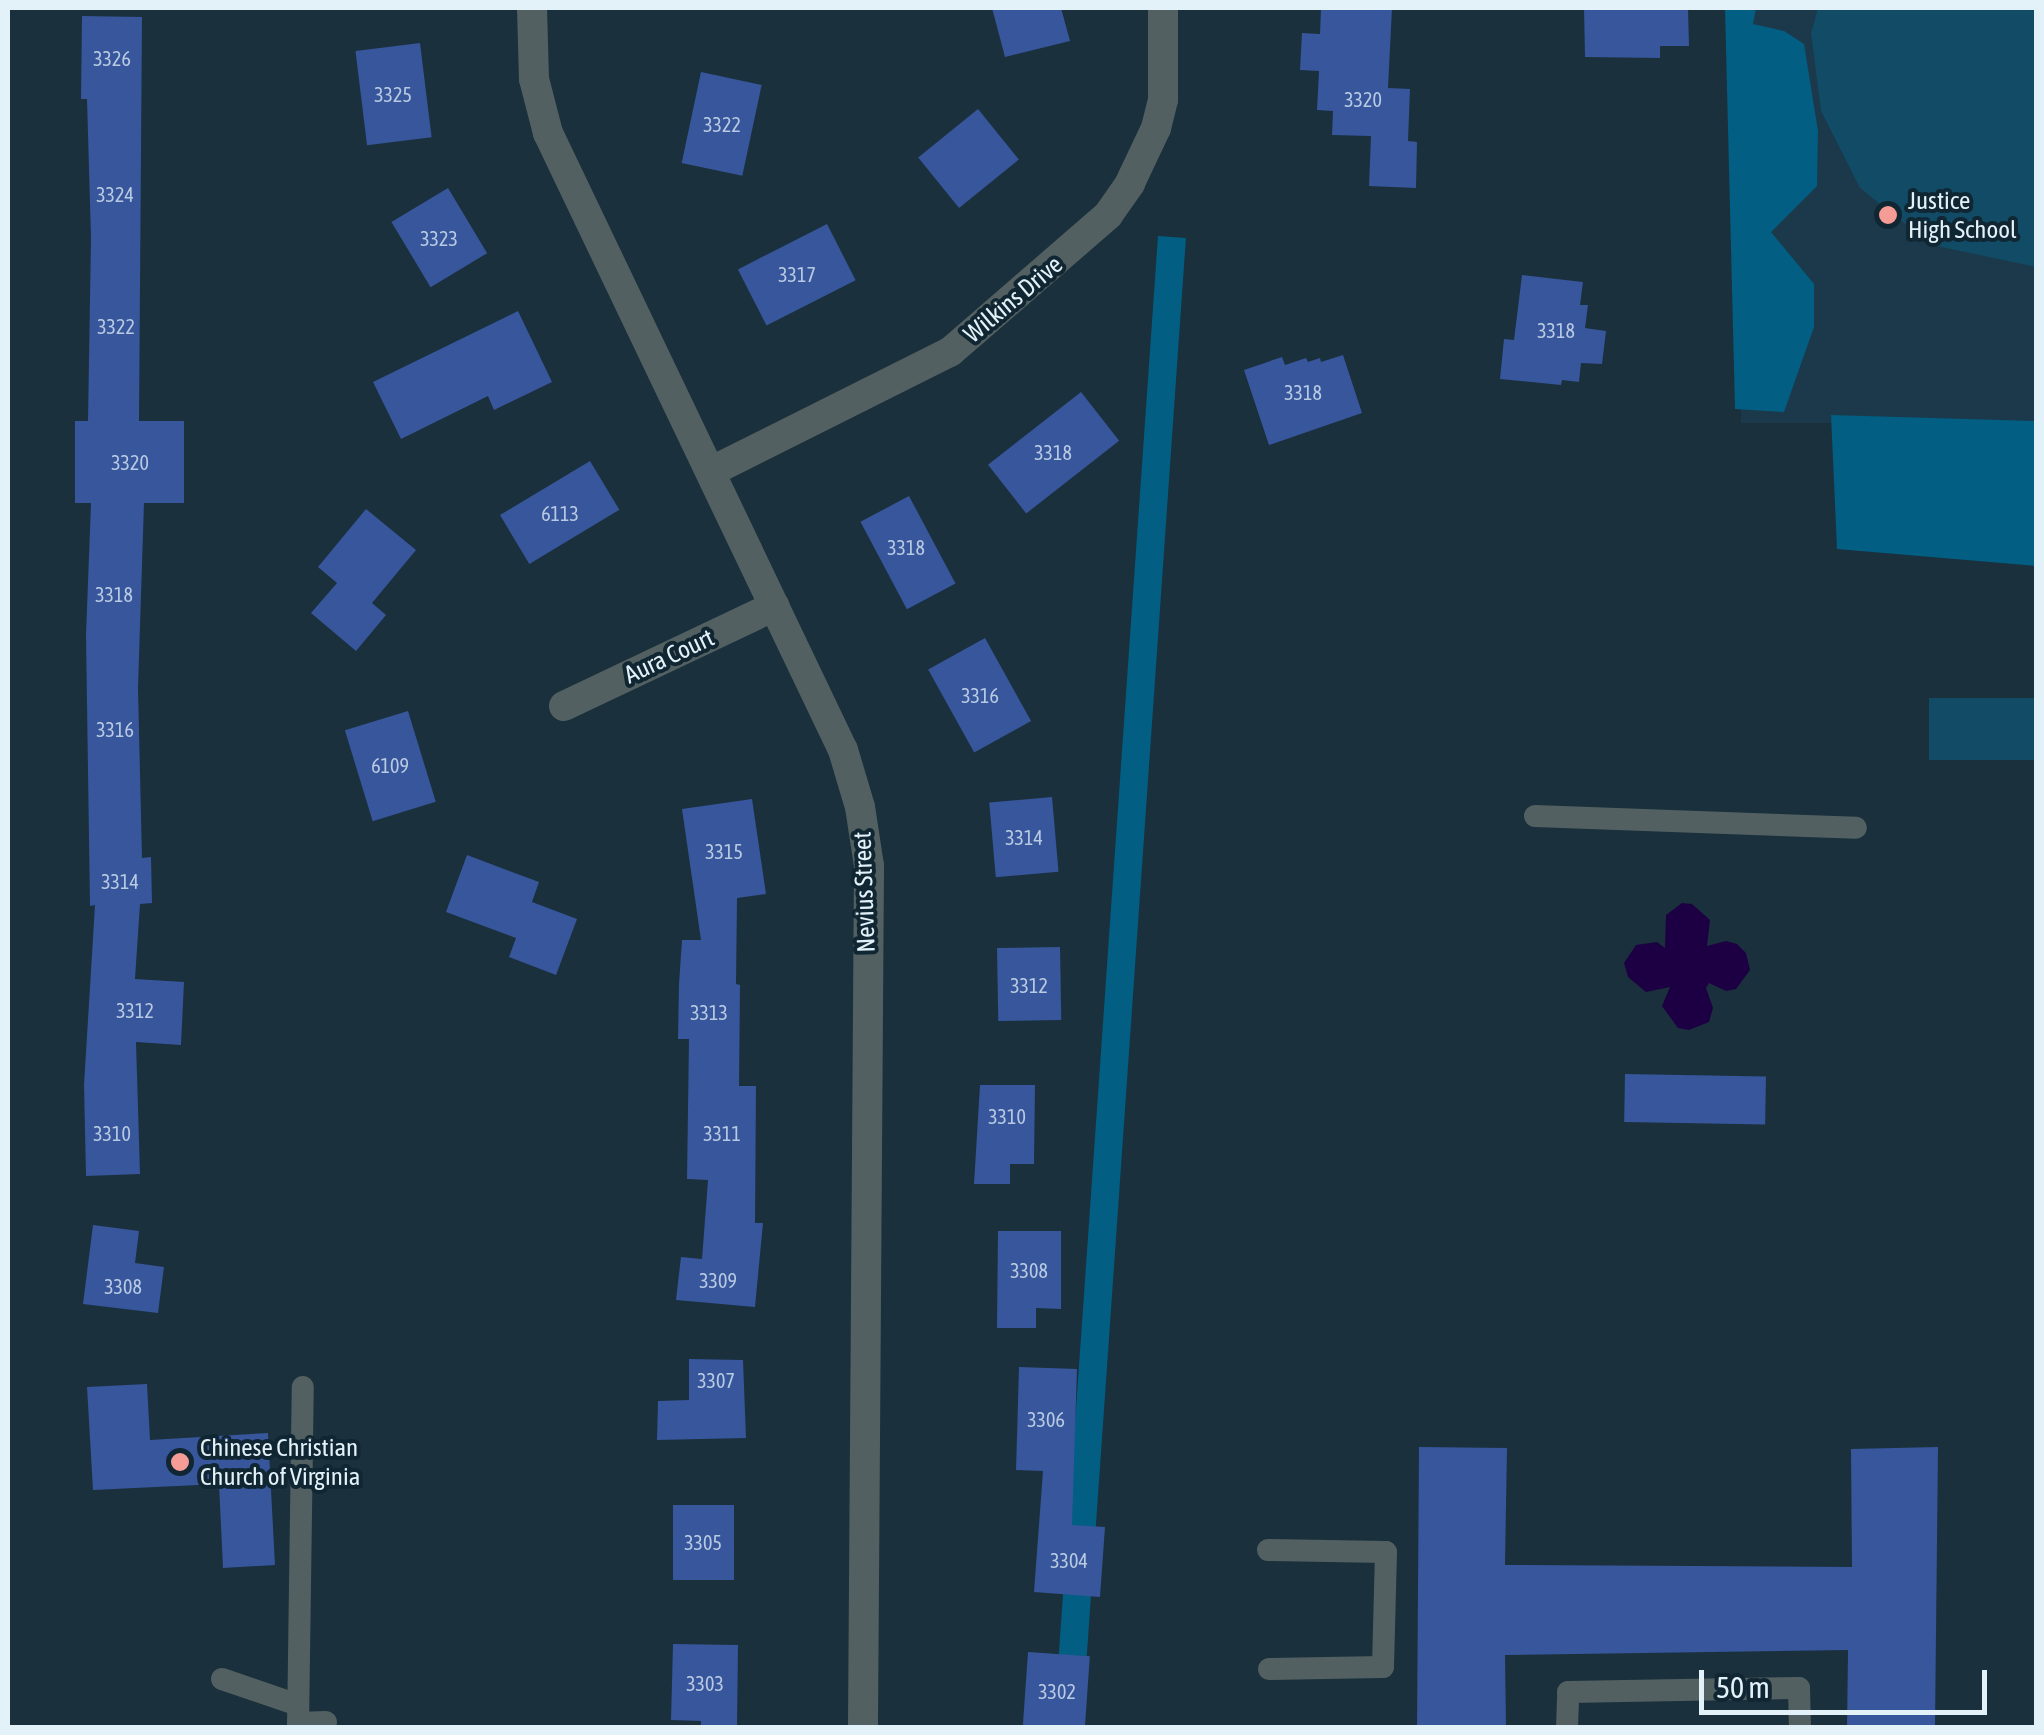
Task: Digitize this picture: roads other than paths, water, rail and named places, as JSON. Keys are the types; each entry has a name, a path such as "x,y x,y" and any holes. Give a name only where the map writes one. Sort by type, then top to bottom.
{"street":[{"name":"Nevius Street","path":"532,8 534,79 548,133 843,750 860,806 869,866 864,1728"},
{"name":"Wilkins Drive","path":"712,472 950,352 1108,215 1130,183 1156,128 1163,100 1164,8"},
{"name":"Aura Court","path":"564,706 775,606"}],"lane":[{"path":"1536,816 1856,828"},
{"path":"298,1719 303,1387"},
{"path":"1268,1550 1386,1552 1383,1667 1269,1670"},
{"path":"222,1679 298,1719 326,1722"},
{"path":"1567,1728 1568,1692 1799,1688 1800,1728"}],"place":[{"name":"Justice High School","path":"1888,215"},
{"name":"Chinese Christian Church of Virginia","path":"180,1462"}]}
